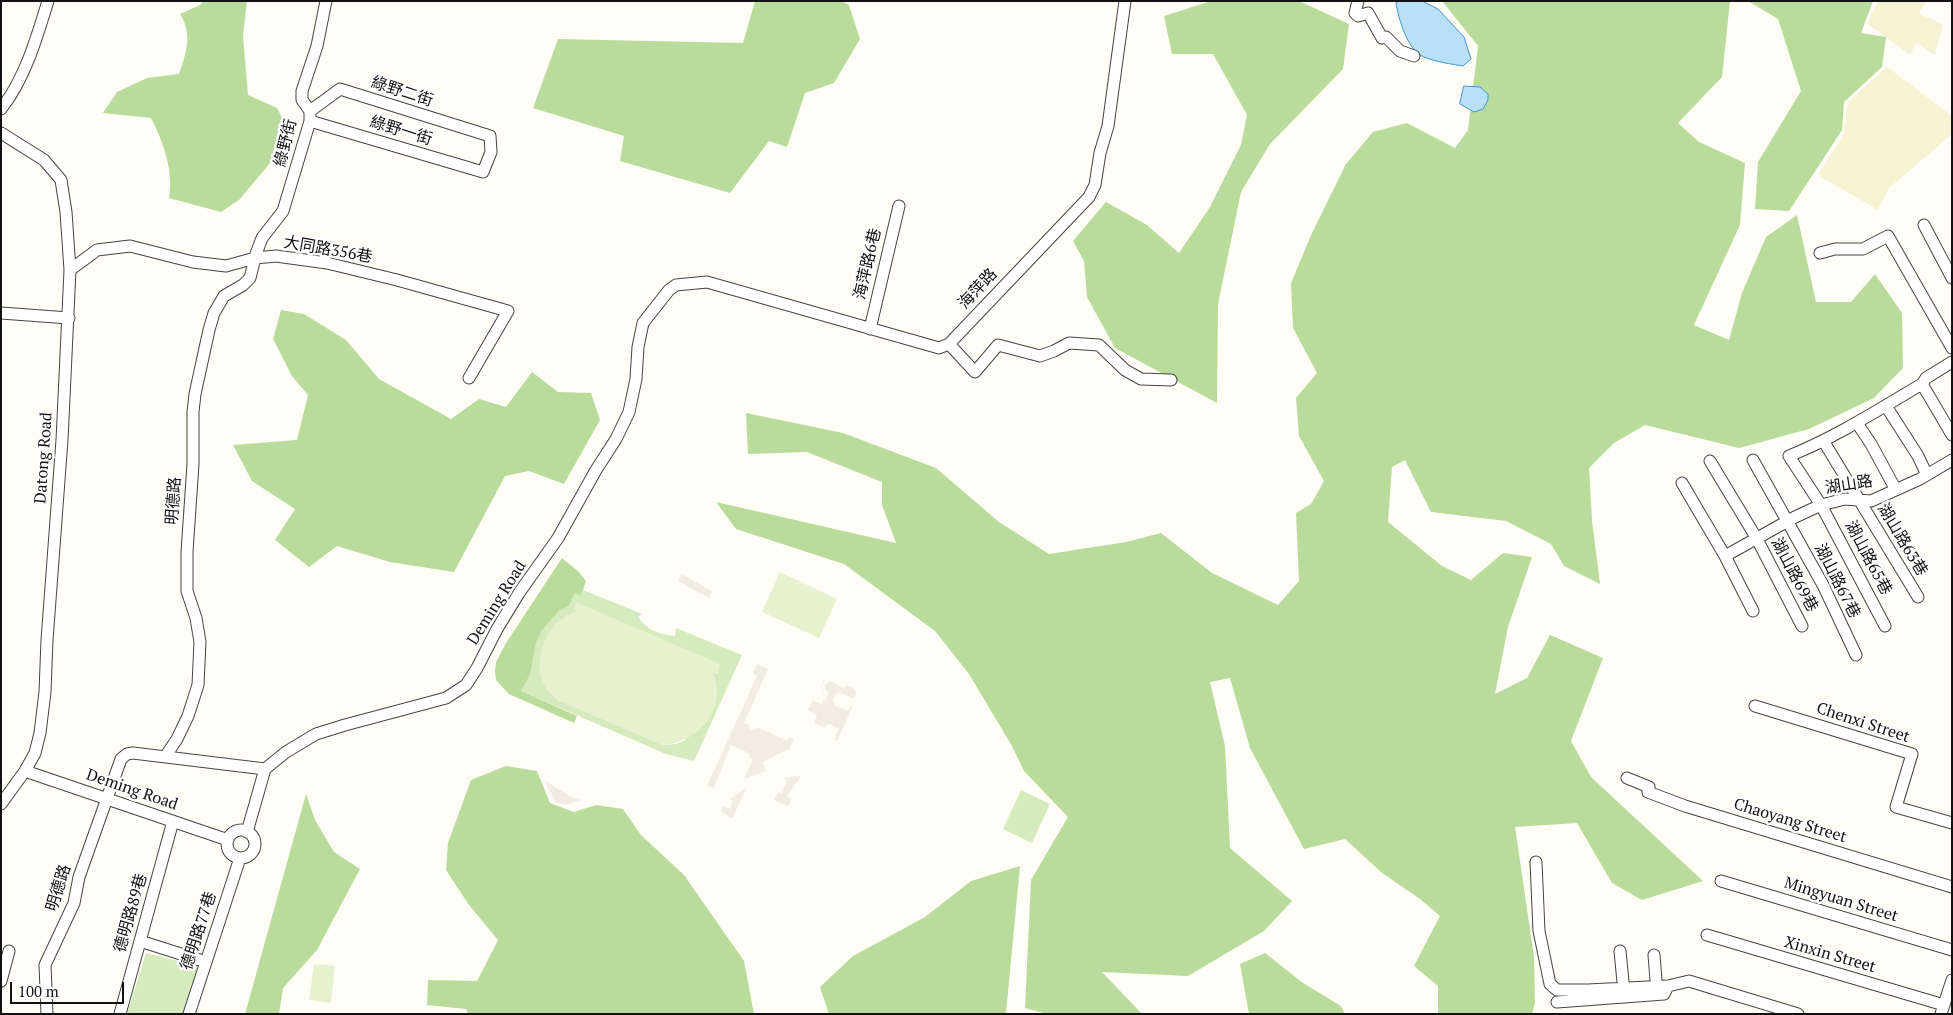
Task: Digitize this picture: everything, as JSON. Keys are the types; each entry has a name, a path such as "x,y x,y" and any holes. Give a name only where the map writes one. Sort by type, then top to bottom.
{"street":[{"path":"1,109 18,82 48,1"},
{"name":"綠野街","path":"255,258 262,238 283,211 310,116 302,100 302,91 317,46 326,1"},
{"name":"海萍路","path":"949,344 1089,197 1095,185 1100,153 1108,126 1125,1"},
{"path":"1358,1 1355,13 1358,16 1368,13 1382,38 1386,38 1400,51 1414,56"},
{"name":"綠野二街","path":"310,116 340,89 490,136 491,152 483,172"},
{"name":"綠野一街","path":"310,116 483,172"},
{"name":"Datong Road","path":"1,134 44,160 61,180 66,212 70,270 69,318 45,692 40,733 35,753 25,771 1,804"},
{"name":"海萍路6巷","path":"870,329 899,206"},
{"path":"1924,225 1952,278"},
{"path":"1820,252 1835,249 1863,249 1888,236 1952,348"},
{"name":"大同路356巷","path":"70,270 97,250 130,246 193,262 226,266 255,258 276,256 327,264 397,280 508,311 469,378"},
{"name":"明德路","path":"165,756 177,739 188,716 198,685 200,642 196,618 187,591 187,552 191,504 195,394 214,313 224,296 243,285 250,278 255,258"},
{"name":"Deming Road","path":"265,768 286,752 316,734 446,698 466,685 477,668 496,629 558,538 596,470 616,439 628,412 636,379 638,347 643,323 669,290 676,285 707,282 870,329"},
{"path":"1,313 69,318"},
{"path":"870,329 940,348 949,344 975,372 998,346 1040,356 1069,343 1099,345 1124,370 1141,379 1171,380"},
{"path":"1824,442 1922,384 1926,378 1952,362"},
{"path":"1922,384 1952,435"},
{"path":"1886,406 1918,456 1927,475"},
{"path":"1857,423 1871,444 1896,490"},
{"name":"湖山路65巷","path":"1824,442 1789,456 1821,505 1885,626"},
{"name":"湖山路63巷","path":"1824,442 1918,597"},
{"name":"湖山路69巷","path":"1710,460 1757,539 1802,626"},
{"name":"湖山路67巷","path":"1753,460 1823,585 1856,655"},
{"name":"湖山路","path":"1725,556 1821,505 1845,499 1871,501 1927,475 1952,460"},
{"path":"1682,483 1725,556 1753,611"},
{"name":"Chenxi Street","path":"1755,706 1912,754 1896,807 1952,823"},
{"name":"明德路","path":"47,1014 45,965 74,903 78,877 121,759 127,754 165,756 265,768"},
{"path":"247,832 265,768"},
{"name":"Deming Road","path":"25,771 228,840"},
{"name":"Chaoyang Street","path":"1627,778 1649,787 1648,792 1685,806 1952,887"},
{"name":"德明路89巷","path":"120,1014 173,821"},
{"path":"238,830 247,832 254,839 254,848 249,856 240,858 229,852 228,840 238,830"},
{"name":"德明路77巷","path":"189,1014 240,858"},
{"path":"1536,862 1539,931 1550,984 1557,990 1668,986 1689,981 1798,1014"},
{"name":"Mingyuan Street","path":"1721,881 1952,950"},
{"name":"Xinxin Street","path":"1708,935 1942,1009"},
{"path":"140,942 206,962"},
{"path":"1,981 9,950"},
{"path":"1620,951 1623,982"},
{"path":"1654,955 1656,980"},
{"path":"1942,1009 1952,980"},
{"path":"1557,1002 1664,994 1668,986"}],"shaded area":[{"path":"1878,1 1926,1 1919,14 1943,24 1935,55 1916,43 1910,55 1867,23"},
{"path":"1887,67 1952,116 1952,134 1889,188 1878,210 1818,175 1844,134 1848,102"},
{"path":"682,574 712,591 709,598 678,581"},
{"path":"757,664 768,669 744,723 748,724 751,730 755,730 757,727 787,741 789,737 794,740 789,749 763,762 765,771 744,779 753,759 750,758 749,753 731,745 714,788 707,786 757,676 753,673"},
{"path":"826,675 822,687 825,702 829,693 825,689 825,685 830,681 844,688 846,685 853,688 856,693 854,699 839,692 833,700 835,706 848,711 850,707 852,708 837,741 834,740 839,729 830,724 826,725 825,728 814,723 817,715 808,710 813,700 822,705 824,698 821,687"},
{"path":"802,775 787,796 792,799 788,806 774,800 778,792 782,793 787,781 784,778"},
{"path":"545,781 580,800 566,805 554,801"},
{"path":"747,787 732,819 721,811 722,805 729,809 733,801 730,799"}],"green space":[{"path":"203,1 247,1 243,36 248,95 277,108 287,127 281,150 239,200 221,212 169,198 169,167 160,137 151,118 103,113 117,92 147,78 179,74 187,44 186,29 180,14 200,5"},
{"path":"755,1 841,1 849,5 860,39 834,83 805,93 787,147 769,141 730,193 620,161 624,136 533,108 558,39 743,43"},
{"path":"1211,1 1299,1 1349,24 1343,69 1270,144 1241,192 1218,304 1217,403 1115,348 1087,297 1084,261 1073,241 1106,202 1147,225 1179,253 1210,207 1241,145 1247,115 1213,54 1172,54 1164,16"},
{"path":"1442,1 1730,1 1722,77 1678,123 1699,142 1745,163 1740,225 1694,325 1729,340 1742,293 1766,237 1797,215 1816,302 1851,302 1875,274 1902,313 1903,368 1874,398 1809,429 1739,448 1645,425 1614,443 1589,468 1592,521 1600,584 1564,566 1551,544 1506,521 1431,512 1405,460 1392,467 1388,522 1442,566 1471,580 1503,553 1532,557 1508,627 1495,694 1527,678 1550,635 1603,658 1571,741 1591,777 1703,881 1642,900 1612,883 1577,823 1515,827 1534,957 1535,1003 1532,1014 1438,1014 1438,986 1414,966 1440,916 1420,899 1382,873 1345,839 1304,849 1250,748 1230,678 1210,682 1225,746 1230,848 1292,901 1264,931 1188,976 1102,972 1142,1014 1047,1014 1025,1008 1031,880 1068,817 1024,771 1012,746 969,674 935,631 844,564 736,529 716,502 896,543 882,505 882,482 807,452 748,454 746,413 843,433 936,468 999,522 1049,554 1126,542 1161,533 1212,573 1278,605 1299,581 1296,513 1311,504 1324,481 1299,436 1296,398 1317,373 1293,328 1291,283 1312,233 1346,164 1373,132 1407,123 1455,148 1468,130 1478,46"},
{"path":"1748,1 1873,1 1861,33 1886,37 1882,67 1844,102 1842,130 1789,211 1755,209 1758,162 1801,91 1778,19"},
{"path":"281,310 304,314 346,340 379,379 451,419 479,399 506,407 532,372 558,392 591,393 600,420 564,484 529,471 505,476 454,572 390,562 337,546 309,567 275,540 295,509 252,481 233,445 297,440 308,395 292,376 273,339"},
{"path":"562,558 579,572 586,581 581,596 575,593 569,606 560,610 542,630 536,644 530,675 521,691 577,716 574,723 509,694 496,680 495,671 496,662 506,643"},
{"path":"780,572 837,599 819,638 762,612"},
{"path":"583,590 642,614 638,617 642,622 650,629 659,633 675,636 676,628 742,655 694,761 666,754 521,691 530,675 536,644 542,630 560,610 569,606 575,593 581,596","holes":["579,611 686,740 676,744 662,745 540,666 547,640 556,626 570,615"]},
{"path":"576,602 720,664 718,674 713,673 717,686 716,699 713,711 707,722 687,738 675,743 662,745 557,700 546,688 542,679 540,658 546,638 552,629 567,615 579,611 574,609"},
{"path":"506,766 537,771 550,803 574,812 596,805 623,809 641,835 684,875 744,961 754,1014 468,1014 466,1009 427,1005 428,980 477,981 498,940 469,905 446,870 448,843 471,780"},
{"path":"1021,790 1050,804 1032,843 1003,829"},
{"path":"306,794 315,820 334,852 360,869 317,950 283,988 279,1014 245,1014"},
{"path":"1020,866 1006,1013 1008,1014 829,1014 820,987 853,956 925,917 971,881"},
{"path":"146,953 198,966 183,1014 127,1014"},
{"path":"1265,953 1303,983 1341,1006 1345,1014 1249,1014 1240,964"},
{"path":"314,964 335,966 331,1003 309,1000"}],"water":[{"path":"1400,1 1422,1 1438,9 1464,37 1471,59 1463,66 1433,60 1418,53 1408,41 1399,18 1396,3"},
{"path":"1464,86 1480,87 1488,94 1488,100 1483,109 1474,112 1460,104"}]}
